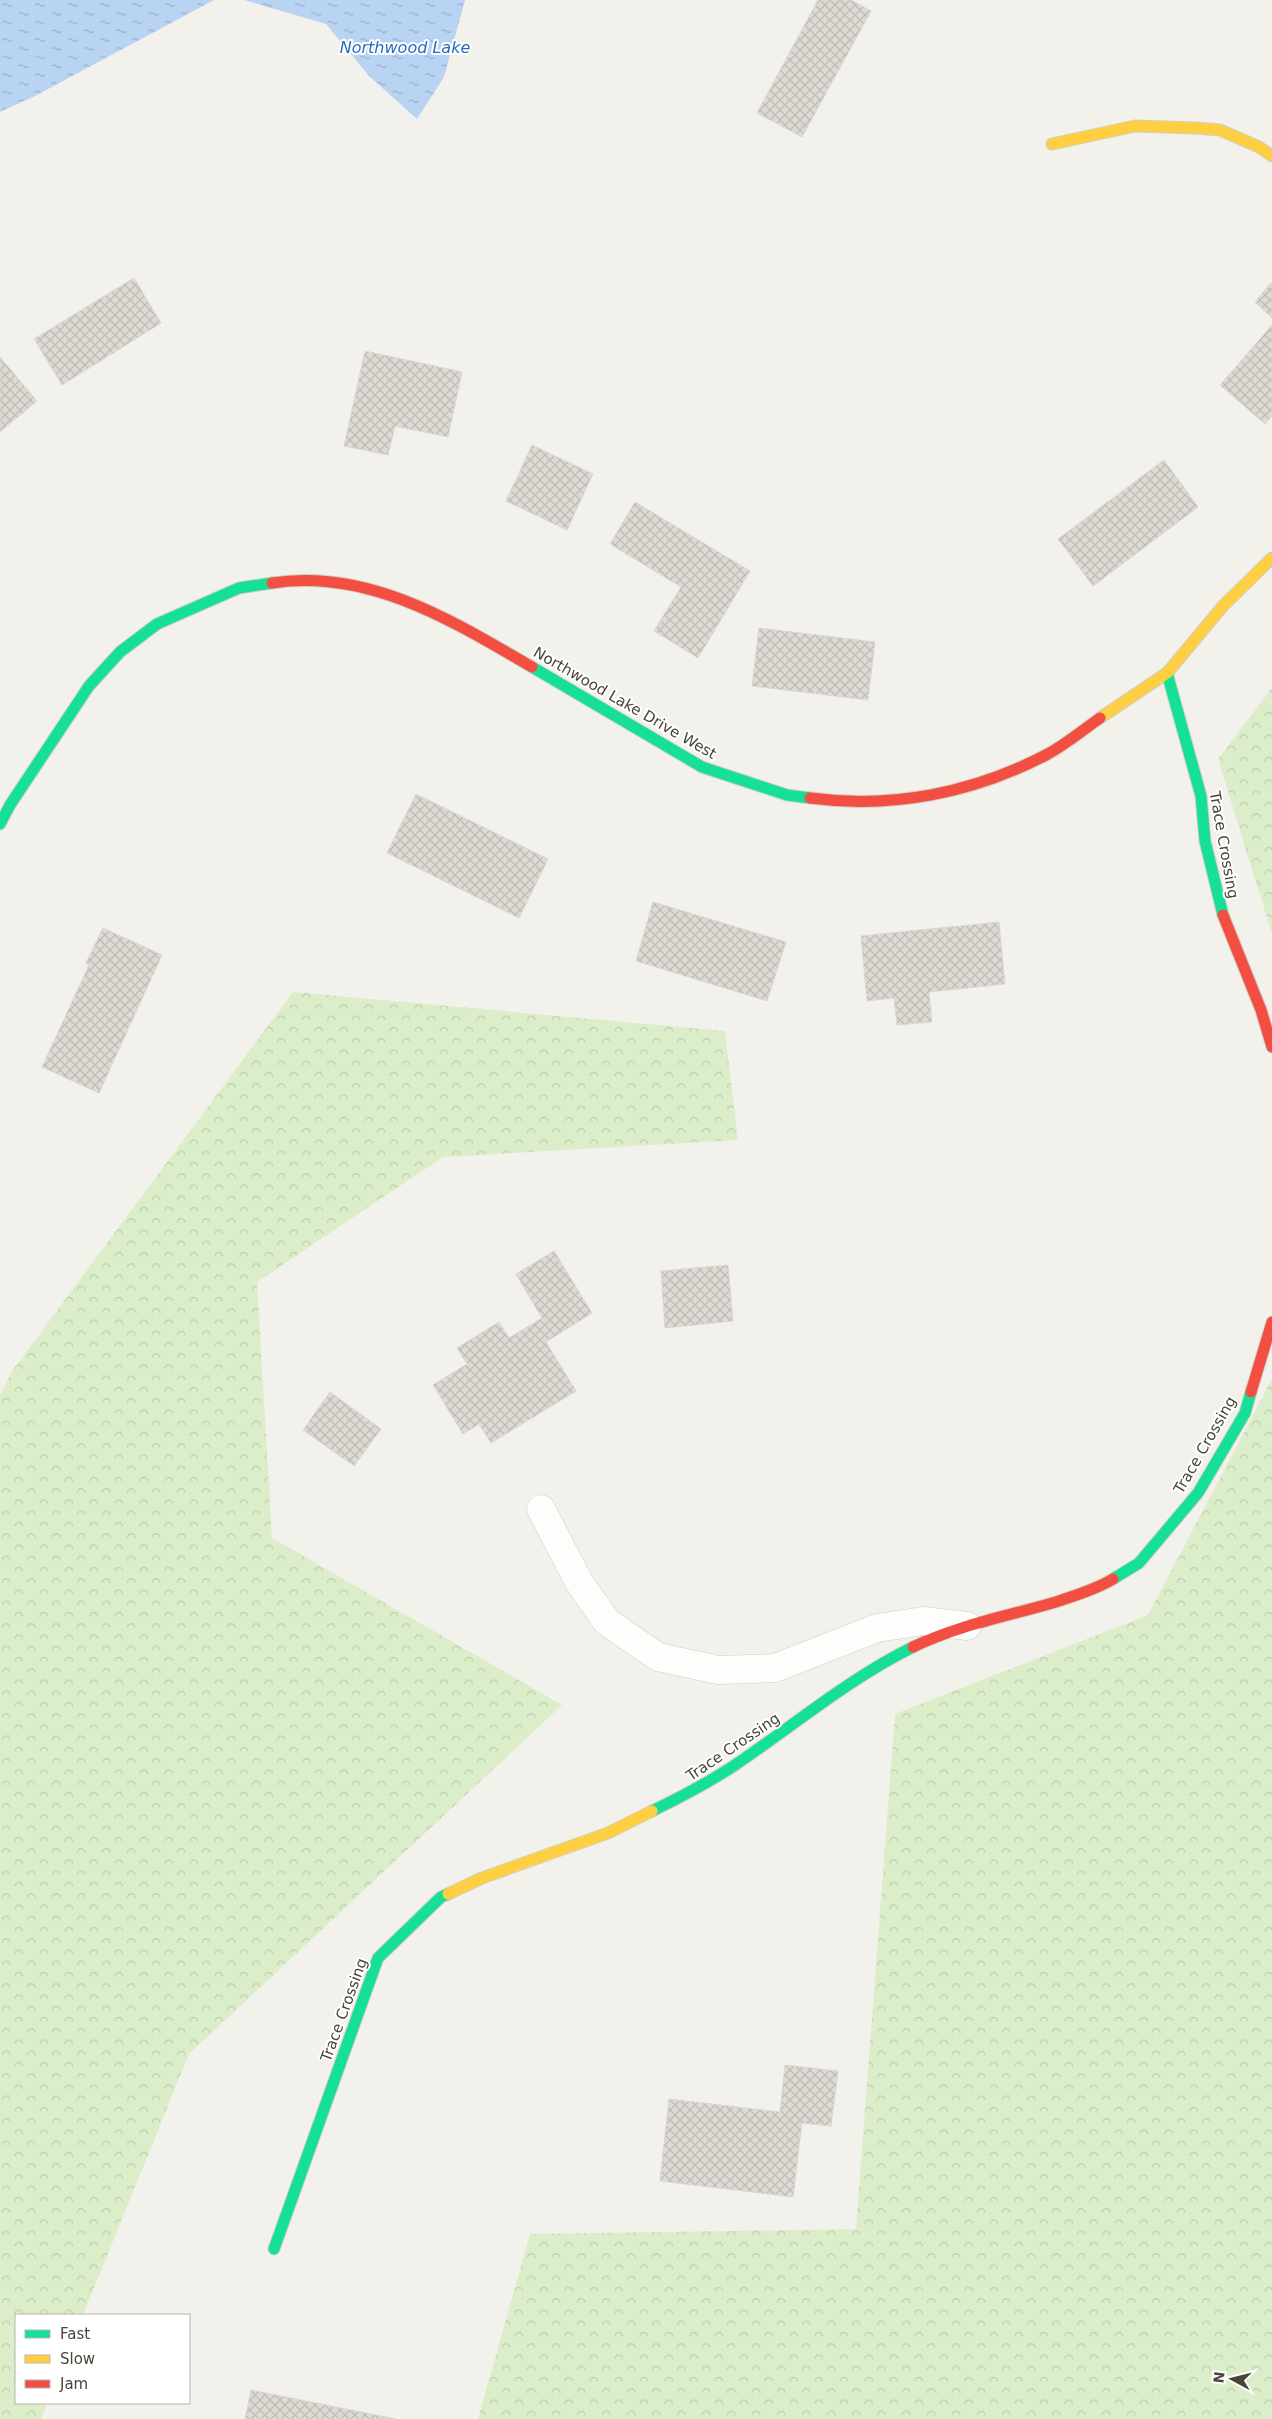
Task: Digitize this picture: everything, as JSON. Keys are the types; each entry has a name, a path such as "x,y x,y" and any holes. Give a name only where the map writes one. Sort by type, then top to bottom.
{"street":[{"path":"1052,144 1135,126 1196,128 1220,130 1259,147 1272,156"},
{"name":"Northwood Lake Drive West","path":"0,824 10,804 88,686 120,652 157,624 239,588 284,581 340,583 378,590 422,607 504,651 702,767 787,795 833,801 879,801 925,797 967,787 1009,772 1048,754 1167,673 1223,606 1272,558"},
{"name":"Trace Crossing","path":"1167,673 1201,796 1206,841 1214,884 1226,926 1261,1010 1272,1047"},
{"name":"Trace Crossing","path":"274,2249 378,1958 441,1897 482,1878 608,1834 684,1796 731,1768 882,1662 924,1642 967,1626 1013,1615 1099,1588 1139,1563 1198,1493 1245,1413 1272,1322"},
{"path":"541,1509 579,1582 608,1622 658,1657 718,1670 775,1668 876,1628 923,1621 967,1626"}],"green space":[{"path":"1272,688 1272,934 1218,759"},
{"path":"293,992 725,1031 738,1140 443,1157 257,1282 272,1538 562,1705 189,2054 83,2314 15,2314 15,2404 47,2404 41,2419 0,2419 0,1395 13,1370"},
{"path":"1272,1379 1272,2419 478,2419 530,2234 856,2229 895,1714 1148,1615"}],"water":[{"path":"0,0 214,0 35,96 0,112"},
{"name":"Northwood Lake","path":"244,0 465,0 444,77 417,119 369,76 326,24"}],"building":[{"path":"818,0 851,0 871,11 802,137 757,113"},
{"path":"134,278 161,323 62,385 34,339"},
{"path":"1271,283 1272,285 1272,318 1255,302"},
{"path":"1272,325 1272,416 1265,424 1220,385"},
{"path":"365,351 462,372 448,437 395,426 388,455 344,446"},
{"path":"0,357 37,401 0,432"},
{"path":"532,445 593,474 567,530 506,501"},
{"path":"1164,460 1198,507 1093,586 1058,539"},
{"path":"635,502 750,571 698,658 654,631 681,587 610,544"},
{"path":"759,628 875,642 868,700 752,686"},
{"path":"416,794 548,859 519,918 387,853"},
{"path":"653,902 786,942 767,1001 636,961"},
{"path":"999,922 1005,984 929,992 932,1022 897,1025 894,998 867,1001 861,936"},
{"path":"103,928 162,955 99,1093 42,1067 89,965 86,963"},
{"path":"554,1251 592,1313 546,1342 576,1391 491,1443 479,1424 463,1434 433,1385 467,1364 457,1348 499,1322 509,1338 542,1318 516,1274"},
{"path":"728,1265 733,1321 665,1328 661,1271"},
{"path":"330,1392 381,1429 354,1466 303,1430"},
{"path":"785,2065 838,2071 831,2126 802,2123 793,2197 660,2181 669,2099 780,2112"},
{"path":"251,2390 396,2419 245,2419"}],"traffic: fast":[{"path":"0,824 10,805 89,686 120,652 157,624 239,588 272,583"},
{"path":"532,667 702,767 787,795 810,798"},
{"path":"1167,673 1201,796 1205,841 1223,915"},
{"path":"1113,1579 1139,1563 1198,1493 1245,1413 1251,1392"},
{"path":"652,1811 692,1791 722,1773 843,1688 913,1647"},
{"path":"274,2249 378,1958 441,1897 448,1894"}],"traffic: slow":[{"path":"1052,144 1135,126 1196,128 1220,130 1259,147 1272,156"},
{"path":"1100,718 1167,673 1223,606 1272,558"},
{"path":"448,1894 482,1878 608,1833 652,1811"}],"traffic: jam":[{"path":"272,583 307,580 342,583 376,591 440,616 472,632 532,667"},
{"path":"810,798 871,801 931,795 961,788 990,779 1046,755 1100,718"},
{"path":"1223,915 1261,1010 1272,1047"},
{"path":"1251,1392 1272,1322"},
{"path":"913,1647 965,1627 1078,1595 1113,1579"}]}
